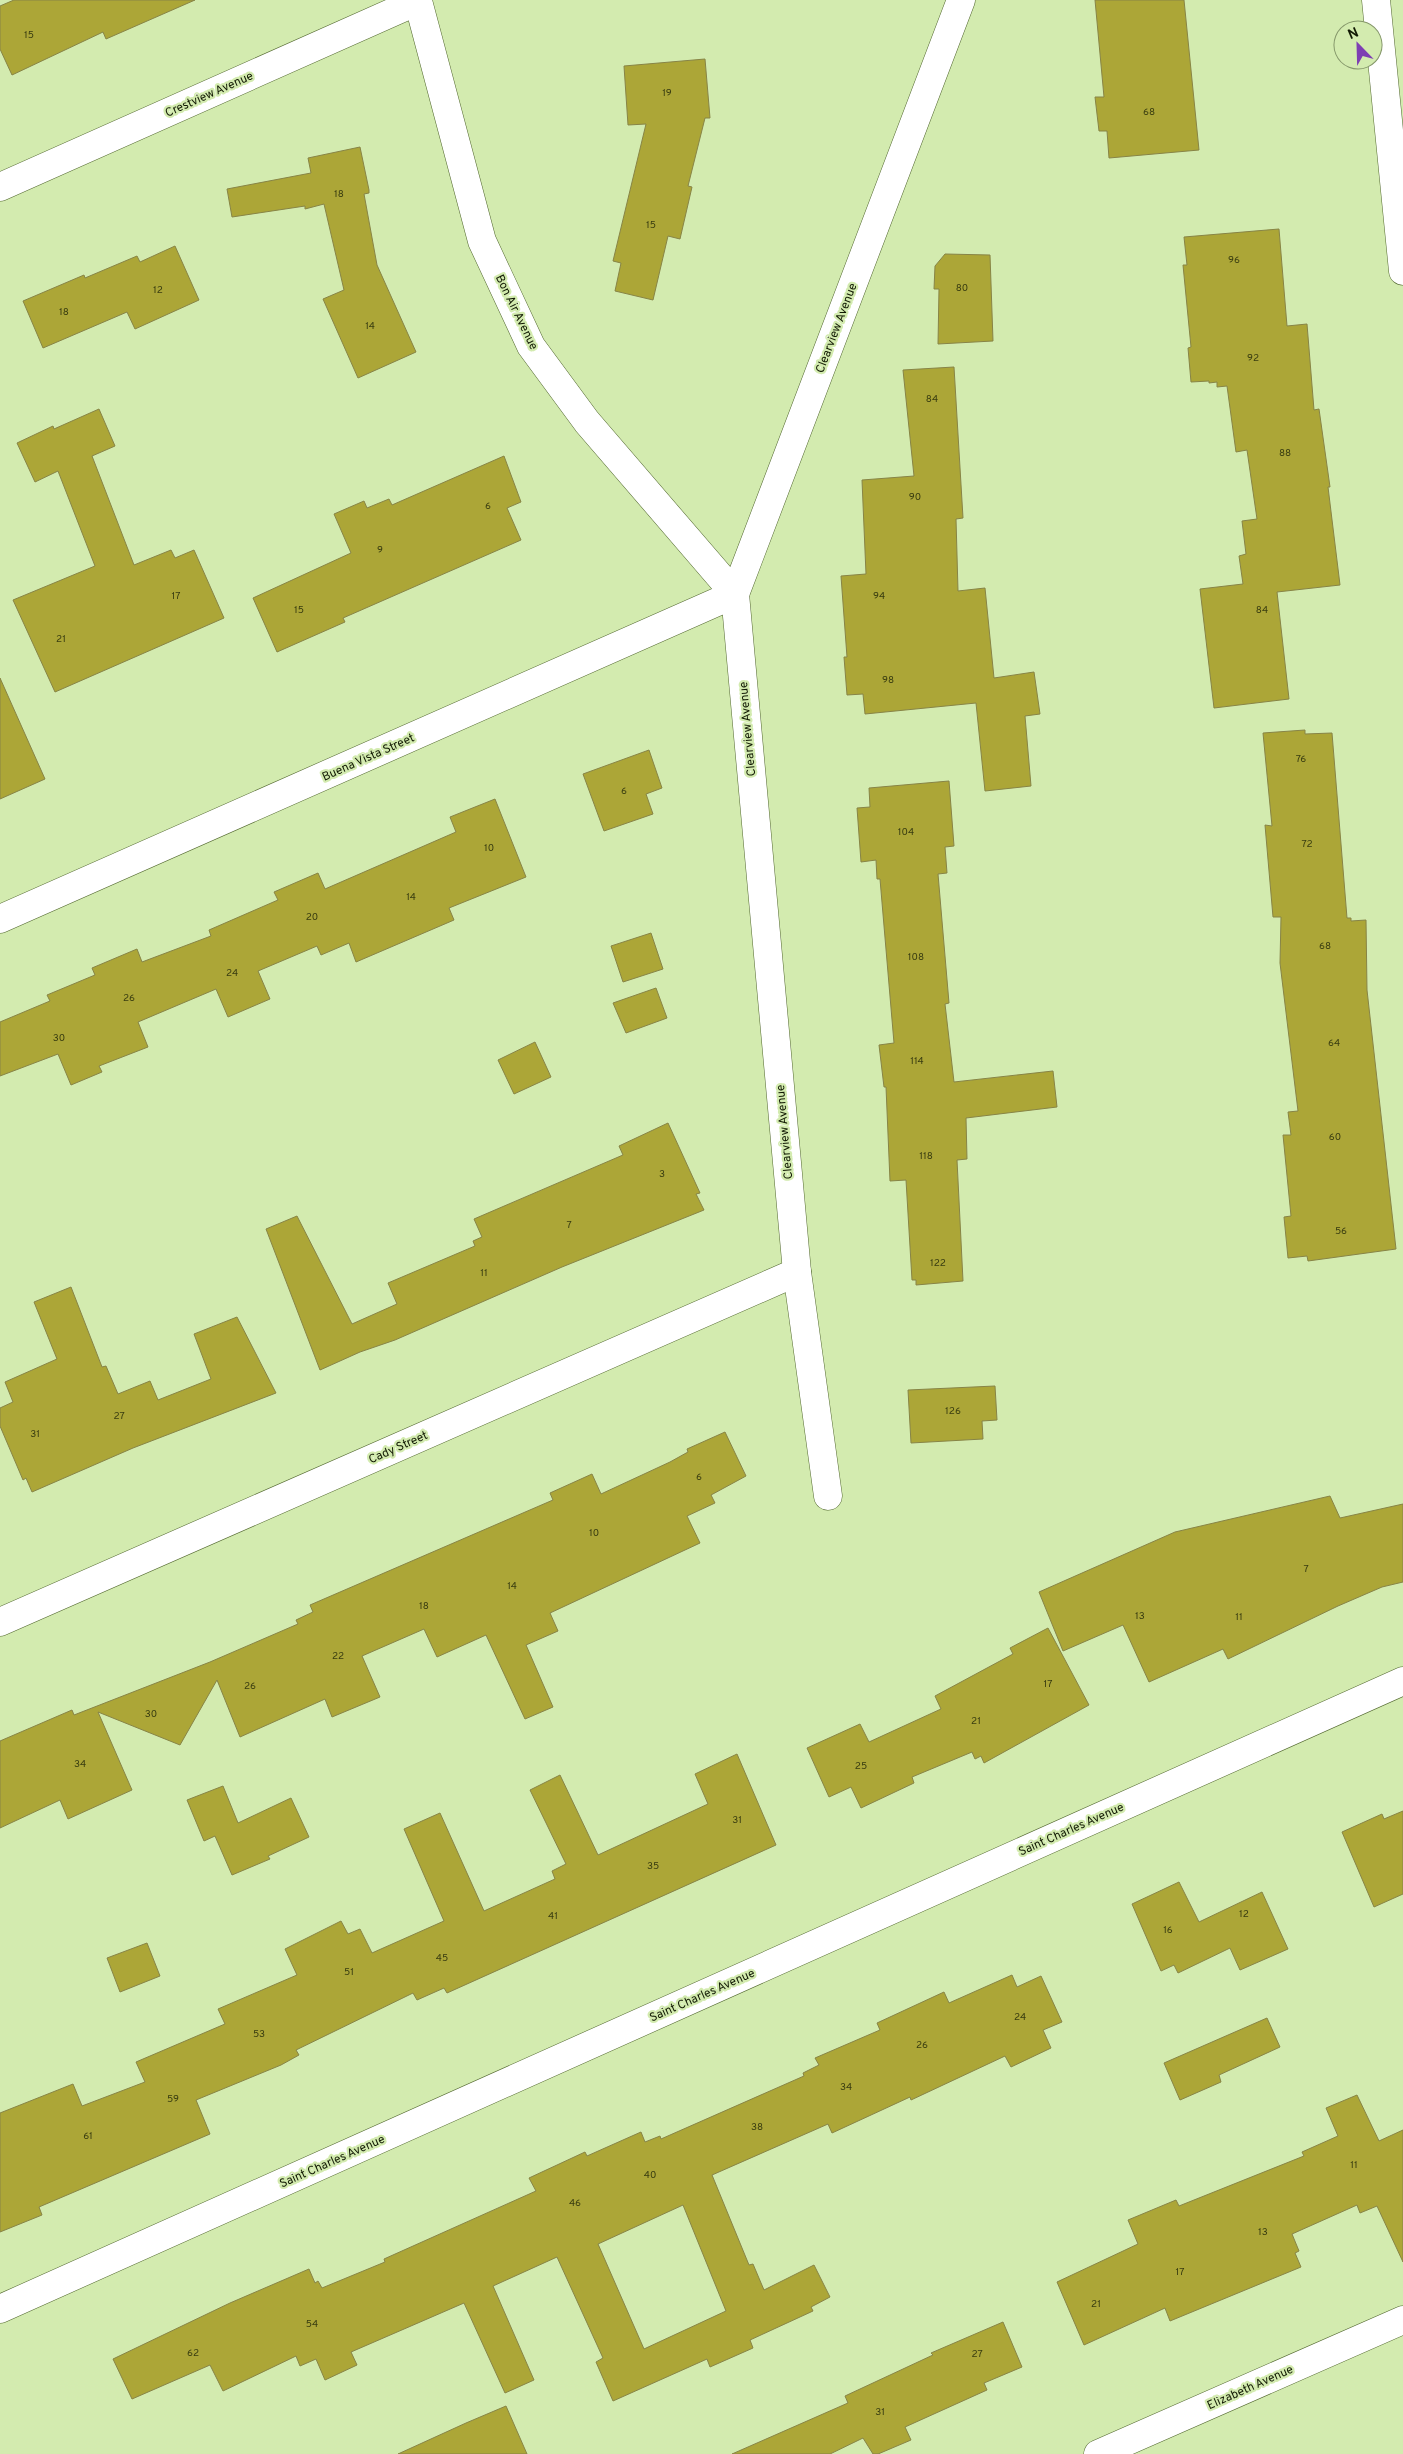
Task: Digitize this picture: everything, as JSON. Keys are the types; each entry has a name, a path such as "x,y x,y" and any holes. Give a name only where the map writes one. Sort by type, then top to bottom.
{"street":[{"name":"Bon Air Avenue","path":"418,0 482,241 532,346 587,422 735,594"},
{"name":"Crestview Avenue","path":"0,187 418,0"},
{"name":"Clearview Avenue","path":"828,1496 797,1272 735,594 961,0"},
{"path":"1376,0 1403,271"},
{"name":"Buena Vista Street","path":"0,919 735,594"},
{"name":"Cady Street","path":"0,1622 797,1272"},
{"name":"Saint Charles Avenue","path":"0,2310 1403,1681"},
{"name":"Elizabeth Avenue","path":"1098,2454 1403,2320"}],"building":[{"path":"14,0 195,0 106,39 103,32 12,75 0,49 0,6"},
{"path":"1095,0 1184,0 1199,150 1109,158 1107,131 1099,131 1095,97 1104,97"},
{"path":"705,59 710,118 705,118 688,186 692,187 680,239 668,236 653,300 615,291 621,263 613,261 646,124 628,125 624,66"},
{"path":"360,147 369,190 369,193 364,194 377,265 416,352 358,378 323,299 344,290 324,204 305,209 305,206 232,217 227,189 311,173 308,158"},
{"path":"1279,229 1287,326 1307,324 1314,410 1319,409 1330,487 1328,487 1340,585 1277,592 1289,699 1214,708 1200,589 1243,584 1239,556 1246,554 1242,521 1257,519 1247,450 1236,452 1227,386 1217,387 1217,382 1209,383 1209,381 1191,382 1188,348 1191,347 1183,265 1187,265 1184,237"},
{"path":"175,246 199,300 135,329 127,312 43,348 23,301 84,275 85,278 137,256 140,262"},
{"path":"945,254 990,255 993,341 938,344 939,289 934,289 935,266"},
{"path":"954,367 963,518 956,519 958,591 985,588 994,678 1034,672 1040,714 1025,716 1031,786 985,791 976,703 865,714 863,694 847,695 844,657 847,657 841,576 866,574 862,480 914,476 903,370"},
{"path":"99,409 115,446 92,456 134,565 171,550 175,558 194,550 224,618 55,692 13,600 95,566 58,471 35,482 17,443 53,426 54,429"},
{"path":"504,456 521,502 507,508 521,540 343,618 345,622 277,652 253,598 351,553 334,514 364,501 367,508 389,499 392,505"},
{"path":"0,678 45,779 0,799"},
{"path":"1305,730 1305,734 1332,733 1347,918 1351,918 1351,921 1366,920 1367,990 1396,1249 1308,1261 1307,1256 1288,1258 1284,1217 1291,1216 1283,1135 1291,1135 1288,1112 1298,1111 1280,963 1281,917 1273,917 1265,825 1272,826 1263,733"},
{"path":"649,750 662,788 646,794 653,814 604,831 583,774"},
{"path":"949,781 954,846 945,847 947,873 938,874 949,1003 945,1004 954,1082 1053,1071 1057,1107 966,1118 967,1159 957,1160 963,1281 916,1285 916,1280 912,1280 906,1180 890,1181 886,1087 884,1087 879,1045 894,1043 880,879 877,879 876,860 861,862 857,808 870,807 869,788"},
{"path":"495,799 526,877 449,908 454,920 356,962 349,943 321,955 317,946 258,971 270,999 228,1017 216,989 138,1022 148,1047 99,1066 102,1072 71,1085 58,1054 0,1076 0,1022 50,1001 47,995 95,975 92,968 137,949 142,962 211,936 209,930 278,900 274,892 318,873 325,889 456,832 450,817"},
{"path":"651,933 663,969 623,982 611,946"},
{"path":"656,988 667,1018 626,1033 613,1003"},
{"path":"535,1042 551,1077 514,1094 498,1060"},
{"path":"668,1123 700,1193 696,1194 704,1210 562,1267 395,1340 360,1352 320,1370 266,1229 297,1216 352,1324 397,1304 388,1283 475,1246 473,1241 482,1237 474,1219 623,1155 619,1146"},
{"path":"71,1287 102,1367 106,1366 118,1394 150,1381 158,1400 211,1379 194,1334 237,1317 276,1393 133,1448 32,1492 26,1478 23,1480 0,1426 0,1408 13,1402 5,1382 57,1359 34,1302"},
{"path":"995,1386 997,1420 982,1421 983,1439 911,1443 908,1390"},
{"path":"725,1432 746,1476 711,1495 715,1503 687,1516 700,1543 550,1613 558,1631 526,1645 553,1707 525,1719 486,1635 437,1657 424,1629 362,1656 380,1697 332,1717 325,1699 240,1737 217,1680 180,1745 98,1712 132,1790 68,1819 60,1800 0,1828 0,1741 72,1710 74,1715 210,1662 298,1624 296,1620 313,1612 310,1605 553,1500 550,1493 592,1474 601,1494 670,1462 688,1452 687,1449"},
{"path":"1330,1496 1340,1518 1403,1504 1403,1582 1382,1587 1338,1606 1228,1659 1223,1649 1149,1682 1123,1625 1063,1651 1039,1592 1175,1532"},
{"path":"1048,1628 1089,1705 984,1763 981,1756 975,1759 972,1752 912,1777 914,1783 861,1808 851,1787 829,1797 807,1748 860,1724 869,1742 941,1709 935,1696 1013,1654 1010,1648"},
{"path":"737,1754 776,1845 447,1993 444,1988 417,2000 413,1993 296,2050 299,2055 281,2065 196,2100 210,2134 39,2207 42,2215 0,2232 0,2113 73,2084 82,2106 145,2082 136,2062 225,2024 218,2009 297,1975 285,1949 341,1921 348,1934 360,1929 372,1953 444,1921 404,1829 440,1813 484,1911 555,1879 552,1871 566,1864 530,1790 560,1775 598,1855 708,1804 695,1774"},
{"path":"223,1786 238,1823 291,1798 309,1837 268,1856 270,1859 232,1875 215,1836 204,1841 187,1800"},
{"path":"1403,1811 1403,1894 1374,1907 1342,1832 1382,1814 1384,1819"},
{"path":"1179,1882 1199,1922 1262,1892 1288,1949 1240,1970 1230,1948 1178,1973 1174,1965 1161,1971 1132,1904"},
{"path":"147,1943 160,1976 120,1992 107,1958"},
{"path":"1012,1975 1017,1987 1041,1976 1062,2022 1043,2030 1051,2048 1011,2067 1005,2056 911,2100 910,2097 832,2133 828,2124 712,2175 749,2265 753,2264 764,2290 814,2265 830,2297 811,2307 813,2311 750,2340 753,2348 710,2367 707,2359 613,2401 596,2362 603,2358 557,2257 493,2286 534,2380 505,2393 464,2303 351,2352 357,2365 325,2380 316,2359 300,2366 296,2356 223,2391 210,2365 132,2399 113,2359 230,2303 309,2269 315,2283 318,2281 322,2288 385,2262 384,2259 536,2191 529,2178 585,2152 587,2156 641,2132 645,2142 660,2136 661,2139 804,2076 803,2073 819,2065 815,2058 880,2030 877,2023 944,1992 949,2003","holes":["683,2205 726,2311 644,2349 598,2244"]},
{"path":"1267,2018 1280,2047 1219,2075 1221,2082 1180,2100 1164,2063"},
{"path":"1357,2095 1379,2141 1403,2130 1403,2262 1377,2206 1360,2213 1357,2205 1292,2234 1299,2251 1295,2253 1301,2267 1170,2321 1165,2308 1084,2345 1057,2282 1138,2244 1128,2220 1176,2200 1179,2206 1304,2156 1302,2152 1338,2136 1326,2108"},
{"path":"1003,2322 1022,2367 984,2383 987,2390 905,2427 911,2440 878,2454 873,2454 863,2438 830,2454 732,2454 848,2403 845,2396 933,2355 931,2353"},
{"path":"506,2406 527,2454 398,2454 466,2423"}]}
